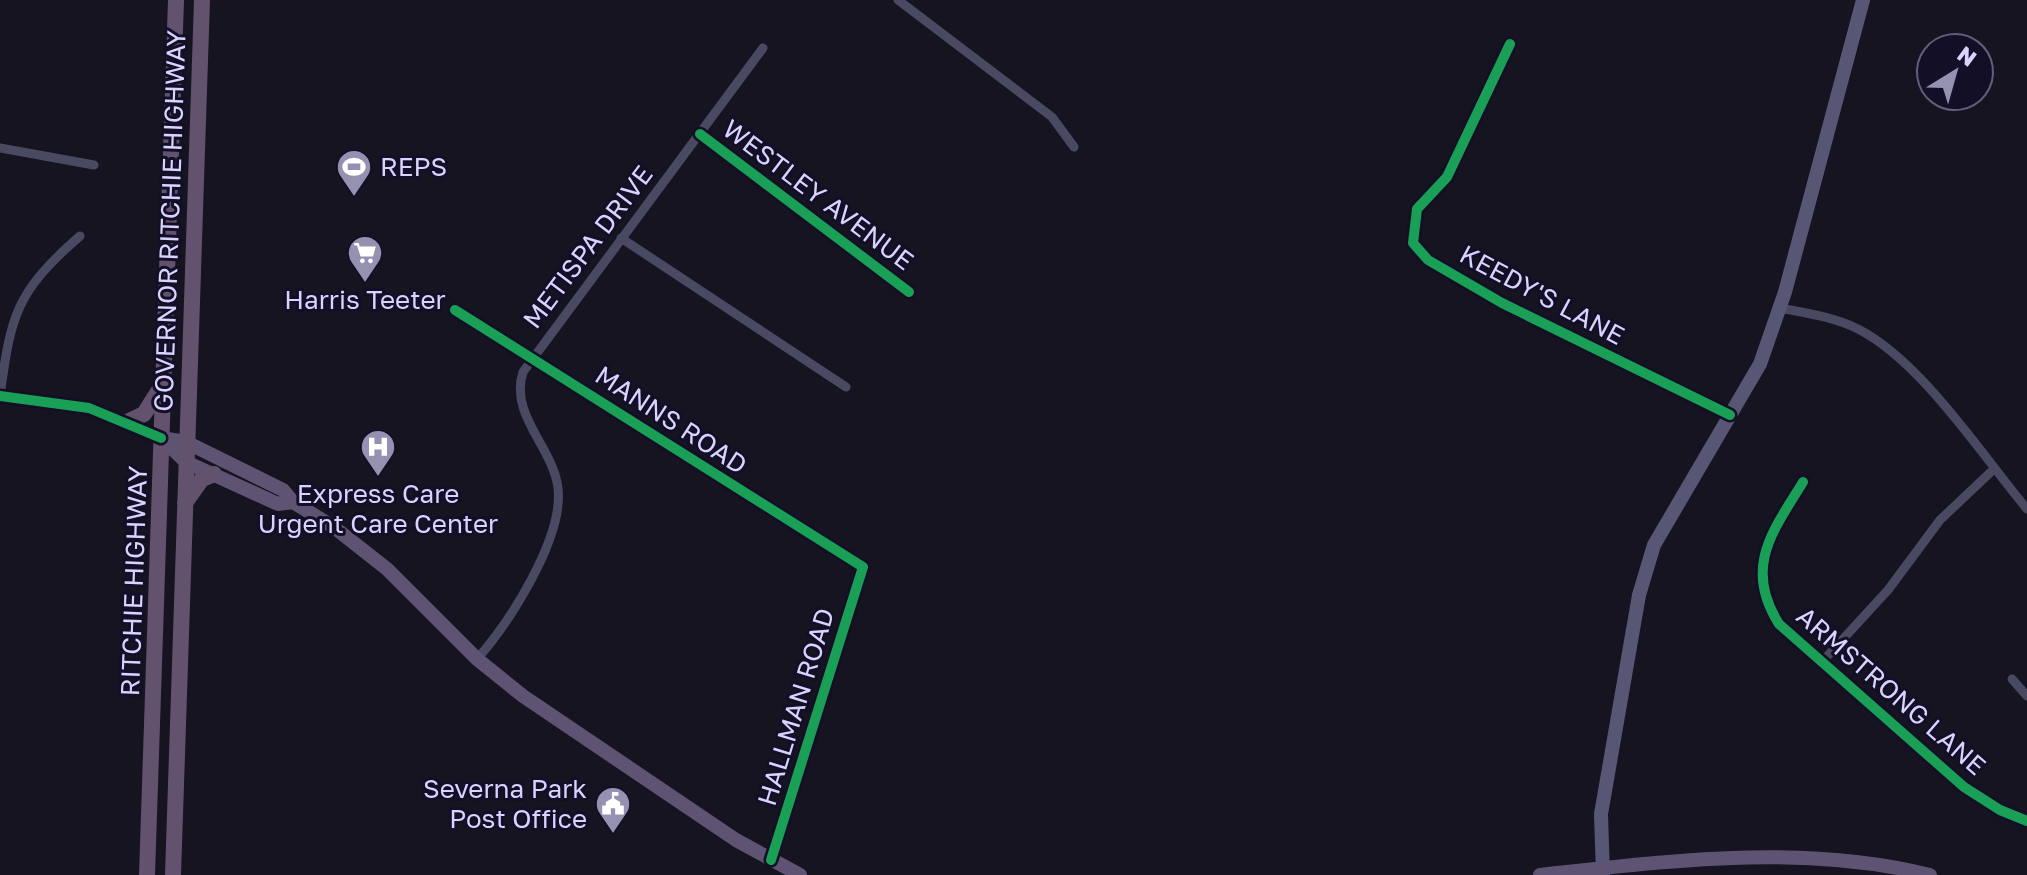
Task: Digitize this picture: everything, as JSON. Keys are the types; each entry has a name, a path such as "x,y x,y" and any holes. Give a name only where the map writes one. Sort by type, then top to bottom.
{"highway":[{"name":"RITCHIE HIGHWAY","path":"147,875 176,0"},
{"name":"GOVERNOR RITCHIE HIGHWAY","path":"173,875 202,0"},
{"path":"127,422 144,414 163,381"},
{"path":"184,504 202,479 214,474"}],"main road":[{"path":"1602,872 1603,800 1639,595 1654,545 1760,364 1780,308 1863,0"},
{"path":"161,438 186,442 283,490 293,502 335,528 387,569 477,659 536,704 771,860 800,875"},
{"path":"161,438 186,462 278,504 293,502"},
{"path":"1540,875 1602,872 1701,857 1806,858 1930,875"}],"street":[{"path":"898,0 1052,117 1074,147"},
{"name":"KEEDY'S LANE","path":"1510,44 1447,177 1417,209 1413,243 1428,260 1502,303 1730,415"},
{"name":"METISPA DRIVE","path":"477,659 517,603 541,556 556,510 554,476 520,400 523,372 763,48"},
{"name":"WESTLEY AVENUE","path":"700,134 909,292"},
{"path":"0,148 94,165"},
{"path":"80,236 52,260 14,314 0,396 89,408 161,438"},
{"path":"621,238 846,387"},
{"path":"1780,308 1838,321 1890,349 2027,509"},
{"name":"MANNS ROAD","path":"455,310 863,567"},
{"path":"1821,663 1888,590 1940,520 1994,469"},
{"name":"ARMSTRONG LANE","path":"1803,482 1771,534 1763,564 1766,601 1779,624 1964,787 2000,810 2027,821"},
{"name":"HALLMAN ROAD","path":"771,860 863,567"},
{"path":"2012,679 2027,696"}],"cycle path":[{"path":"1510,44 1447,177 1417,209 1413,243 1428,260 1502,303 1730,415"},
{"path":"700,134 909,292"},
{"path":"455,310 863,567 771,860"},
{"path":"0,396 89,408 161,438"},
{"path":"1803,482 1773,533 1763,567 1763,585 1768,604 1779,624 1964,787 2000,810 2027,821"}],"place":[{"name":"REPS","path":"354,198"},
{"name":"Harris Teeter","path":"365,284"},
{"name":"Express Care Urgent Care Center","path":"378,478"},
{"name":"Severna Park Post Office","path":"613,835"}]}
